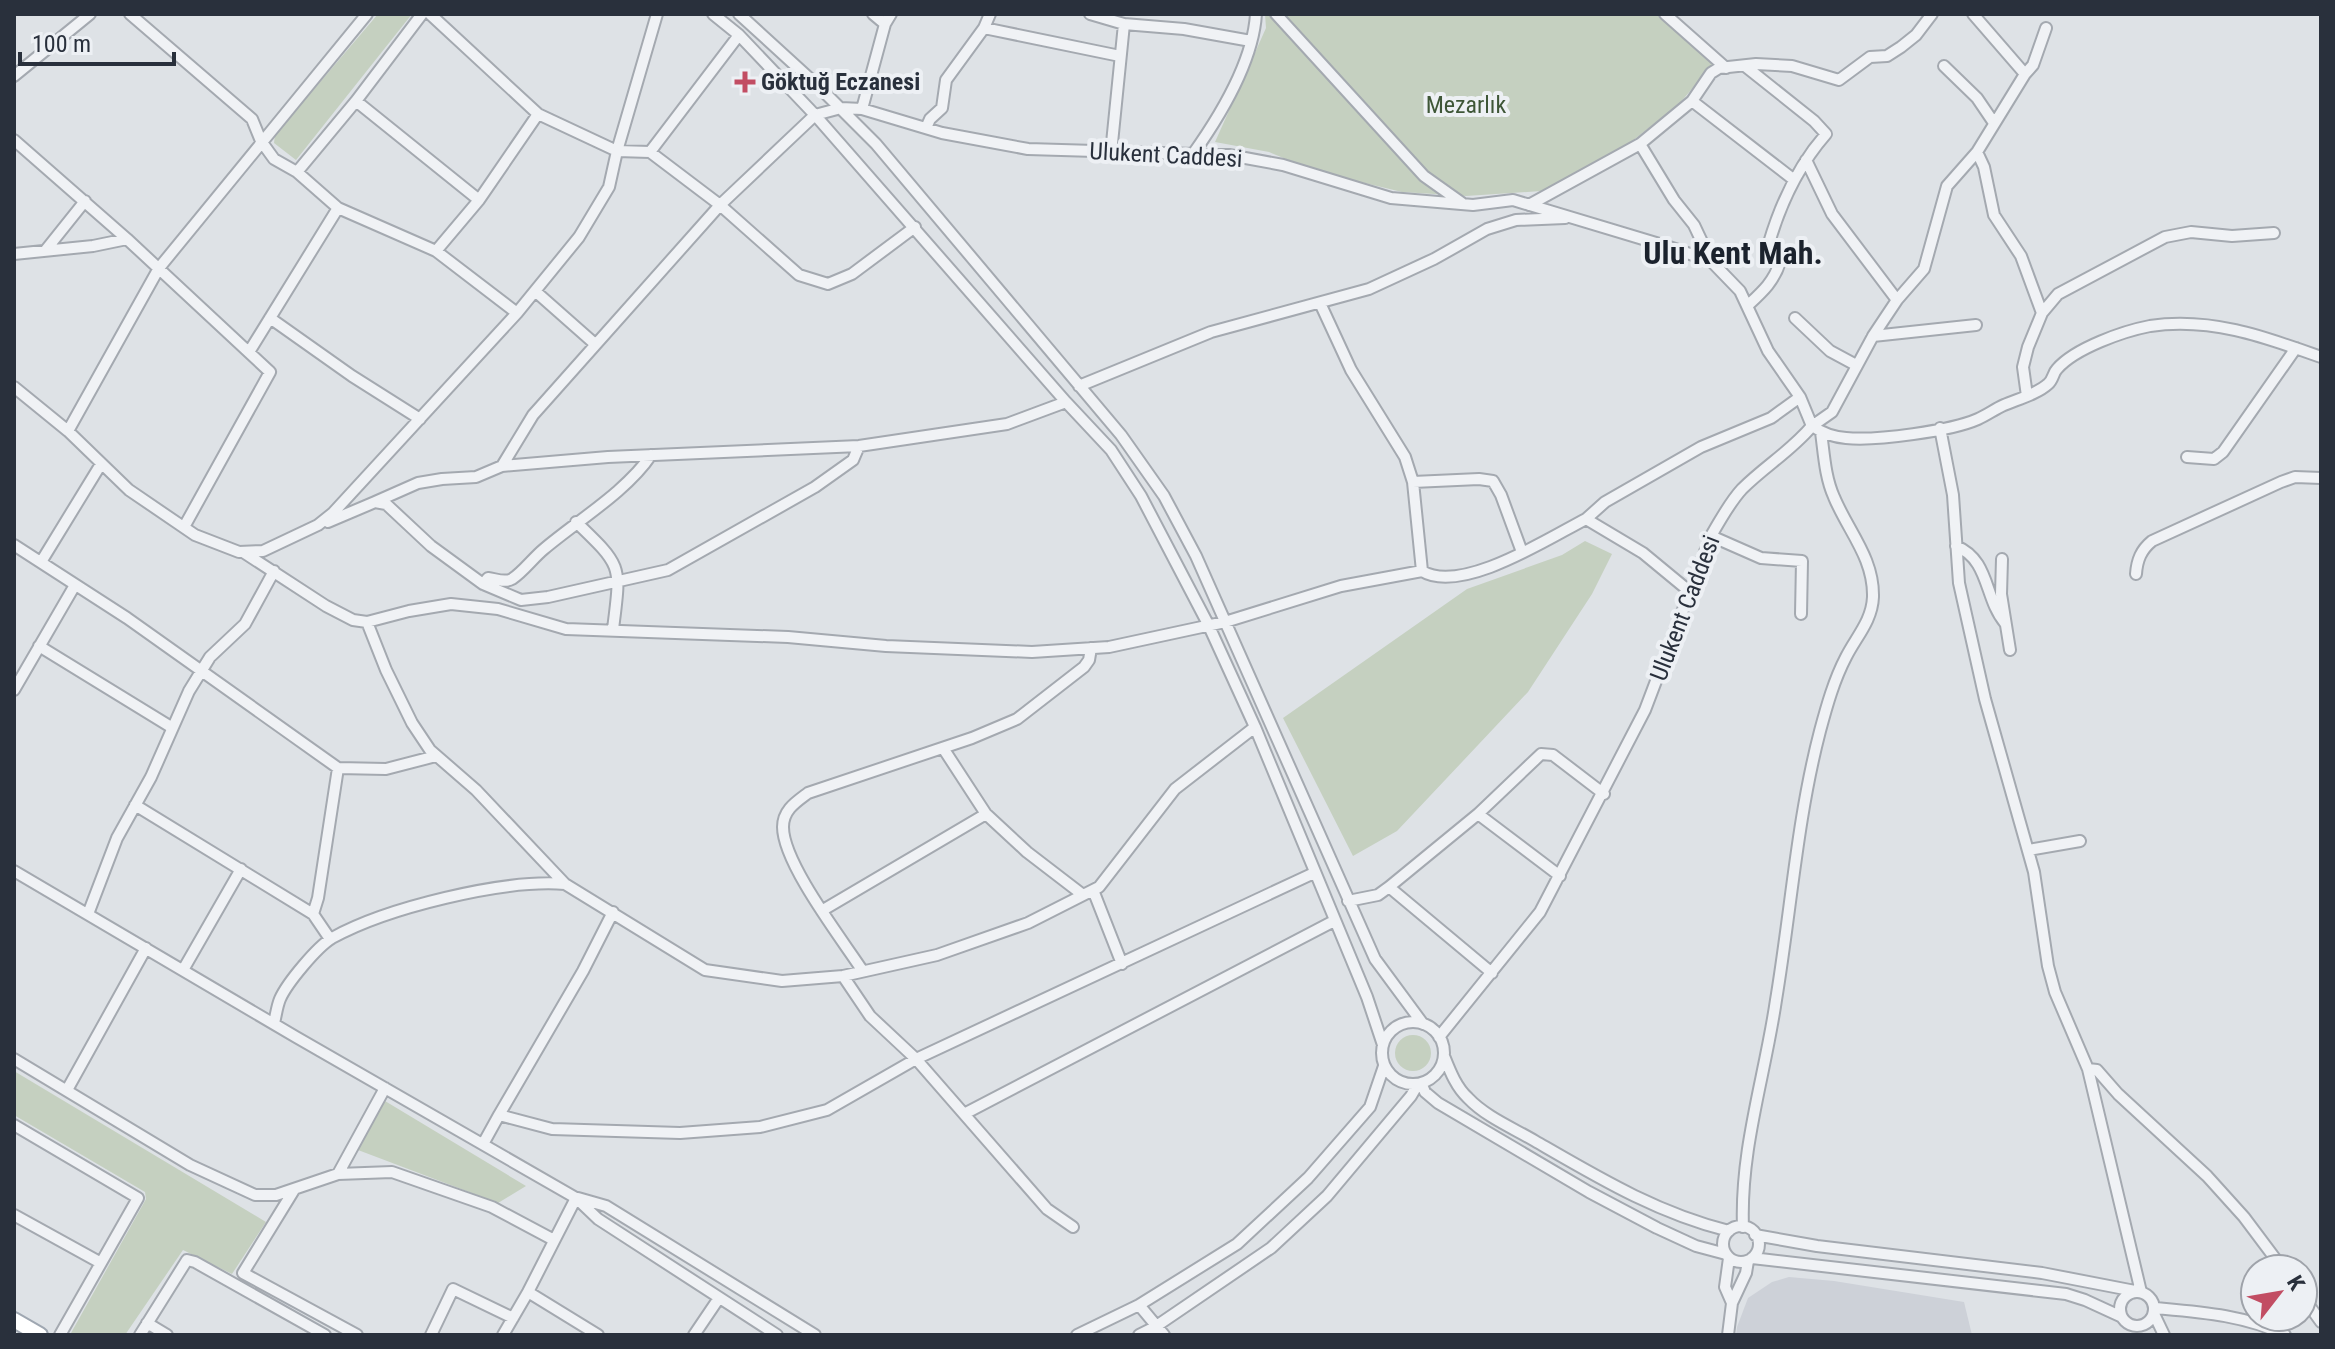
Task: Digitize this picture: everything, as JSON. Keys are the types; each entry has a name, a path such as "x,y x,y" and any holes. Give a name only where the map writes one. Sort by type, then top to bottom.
{"main road":[{"path":"14,1320 40,1335"}],"street":[{"path":"17,70 90,14"},
{"path":"130,14 252,119 261,141 274,159 297,172 338,208 436,251 517,313"},
{"path":"68,431 159,268 367,14"},
{"path":"297,172 422,14"},
{"path":"430,14 538,114 617,151 650,152 720,205 799,275 828,284 852,274 915,227"},
{"path":"318,525 333,513 517,313 579,237 609,187 657,14"},
{"path":"713,14 739,35 815,115 915,227 1111,450 1141,496 1208,624 1255,727 1367,997 1383,1045 1384,1066 1370,1107 1308,1178 1237,1244 1139,1305 1077,1335"},
{"path":"739,14 876,144 1121,435 1164,496 1196,556 1375,959 1423,1024 1439,1037 1444,1056 1461,1090 1479,1108 1594,1175 1657,1208 1689,1220 1729,1231 1743,1227 1755,1235 1817,1246 2042,1273 2138,1291 2151,1298 2164,1335"},
{"path":"862,109 888,19 873,14"},
{"path":"926,128 930,119 942,108 946,80 984,28 990,14"},
{"path":"1090,14 1111,17 1124,24 1184,29 1251,41"},
{"path":"1193,154 1218,119 1255,31 1256,14"},
{"path":"1276,14 1424,176 1465,204"},
{"path":"1665,14 1726,68"},
{"path":"1529,205 1640,144 1692,101 1711,73 1745,66 1792,66 1839,80 1870,57 1887,56 1916,35 1932,14"},
{"path":"1973,14 2025,74"},
{"path":"1111,153 1124,24"},
{"path":"984,28 1120,56"},
{"path":"1817,429 1832,412 1856,365 1897,300 1924,269 1947,186 1977,152 2033,65 2046,28"},
{"path":"650,152 739,35"},
{"path":"1745,66 1826,134 1793,179 1769,243 1780,262 1776,274 1747,306"},
{"path":"1944,66 1977,98 1994,123"},
{"path":"356,101 479,200"},
{"path":"1692,101 1793,179"},
{"name":"Ulukent Caddesi","path":"815,115 841,108 862,109 926,128 1028,149 1229,155 1283,165 1391,198 1465,204 1513,200 1711,261 1740,291 1768,351 1800,397 1817,429 1742,489 1711,536 1645,710 1560,876 1540,912 1439,1037"},
{"path":"436,251 479,200 538,114"},
{"path":"502,466 533,415 595,344 720,205 815,115"},
{"path":"14,140 127,239 270,372 184,527"},
{"path":"1640,144 1674,200 1694,225 1711,261"},
{"path":"1977,152 1984,167 1994,215 2021,256 2042,313"},
{"path":"1806,160 1832,214 1897,300"},
{"path":"45,251 85,201"},
{"path":"249,352 338,208"},
{"path":"1079,386 1211,332 1369,289 1434,259 1487,229 1516,220 1572,218"},
{"path":"2027,396 2023,367 2028,347 2042,313 2058,294 2165,237 2191,232 2232,236 2274,233"},
{"path":"14,254 93,246 127,239"},
{"path":"535,291 595,344"},
{"path":"1320,303 1351,370 1405,457 1413,482 1422,571"},
{"path":"270,318 420,419"},
{"path":"1795,318 1830,351 1856,365"},
{"path":"1817,429 1845,438 1870,438 1976,421 2050,383 2057,369 2083,351 2113,336 2149,327 2193,322 2254,334 2321,357"},
{"path":"1873,336 1976,325"},
{"path":"2187,457 2214,459 2223,452 2296,348"},
{"path":"14,387 68,431 129,490 195,535 243,552 353,620 367,622 451,604 498,609 566,629 788,637 886,646 1032,652 1109,647 1225,622 1341,586 1422,571 1432,577 1459,575 1503,562 1586,519 1605,502 1701,447 1771,418 1800,397"},
{"path":"243,552 263,551 418,483 476,477 502,466 651,455 859,446 1007,424 1066,402"},
{"path":"1940,428 1953,495 1959,583 1985,699 2034,872 2048,966 2055,992 2088,1069 2138,1291"},
{"path":"1743,1227 1742,1198 1749,1131 1776,1004 1807,792 1834,681 1847,653 1865,627 1873,599 1871,568 1833,495 1817,429"},
{"path":"375,502 386,504 431,546 483,584 521,600 548,597 581,587 619,583 668,570 815,487 853,460 859,446"},
{"path":"483,584 488,578 506,581 513,578 634,475 651,455"},
{"path":"41,562 101,464"},
{"path":"2136,574 2137,561 2152,541 2281,482 2295,477 2321,478"},
{"path":"1413,482 1493,481 1522,552"},
{"path":"1586,519 1643,553 1689,591"},
{"path":"576,522 612,559 619,583 613,629"},
{"path":"1711,536 1761,558 1802,561 1801,614"},
{"path":"14,545 338,768 386,769 436,756"},
{"path":"1956,546 1973,555 1980,565 1993,607 2005,623"},
{"path":"2002,559 2001,594 2010,650"},
{"path":"88,914 117,838 151,777 171,727 210,657 245,624 274,571"},
{"path":"14,690 75,585"},
{"path":"367,622 412,723 436,756 476,790 565,884 705,970 782,981 843,976 950,950 1028,923 1088,893 1099,887 1175,789 1255,727"},
{"path":"39,646 171,727"},
{"path":"862,970 786,845 783,825 787,810 808,793 943,748 1017,719 1084,667 1091,648"},
{"path":"943,748 986,814 1027,852 1088,893 1122,964"},
{"path":"1348,901 1378,895 1389,887 1478,814 1541,754 1553,755 1604,794"},
{"path":"313,914 338,768"},
{"path":"135,805 313,914 330,939"},
{"path":"823,910 986,814"},
{"path":"1478,814 1560,876"},
{"path":"2028,850 2080,841"},
{"path":"183,970 241,869"},
{"path":"14,871 576,1198 598,1219 777,1335"},
{"path":"499,1115 552,1129 680,1133 760,1127 827,1110 916,1059 1314,873"},
{"path":"274,1023 280,999 302,968 330,939 409,908 469,893 540,882 565,884"},
{"path":"1389,887 1492,973"},
{"path":"483,1144 575,985 613,912"},
{"path":"966,1113 1334,921"},
{"path":"67,1090 146,948"},
{"path":"843,976 870,1016 916,1059 966,1113 1047,1209 1073,1227"},
{"path":"1383,1045 1394,1029 1403,1024 1423,1024"},
{"path":"1139,1335 1160,1331 1271,1248 1327,1196 1419,1084 1435,1075 1444,1056"},
{"path":"14,1059 190,1165 255,1195 276,1195 338,1174 392,1172 492,1207 554,1240"},
{"path":"1384,1066 1398,1081 1419,1084 1438,1103 1589,1192 1677,1238 1738,1262 1750,1259 2066,1294 2127,1321 2147,1323 2154,1311"},
{"path":"2088,1069 2097,1070 2118,1094 2207,1176 2271,1253"},
{"path":"338,1174 385,1088"},
{"path":"14,1125 138,1198 60,1335"},
{"path":"294,1190 243,1273 357,1335"},
{"path":"503,1335 576,1198"},
{"path":"576,1198 606,1206 815,1335"},
{"path":"14,1215 101,1263"},
{"path":"1729,1231 1723,1239 1727,1256 1725,1287 1732,1303"},
{"path":"1728,1335 1732,1303 1750,1259 1758,1249 1755,1235"},
{"path":"140,1335 187,1260 325,1335"},
{"path":"431,1335 453,1289 513,1318"},
{"path":"2138,1291 2122,1301 2127,1321 2139,1335"},
{"path":"528,1292 598,1335"},
{"path":"694,1335 719,1298"},
{"path":"1139,1305 1160,1331"},
{"path":"2154,1311 2226,1317 2259,1324 2285,1335"},
{"path":"147,1323 167,1335"}],"shaded area":[{"path":"1789,1277 1834,1281 1964,1302 1972,1335 1736,1335 1748,1298 1772,1282"}],"green space":[{"path":"378,14 412,14 296,160 274,143 275,135"},
{"name":"Mezarlık","path":"1265,14 1656,14 1673,24 1716,61 1679,104 1612,157 1541,191 1466,196 1402,192 1315,171 1269,152 1215,142 1266,28"},
{"path":"1585,541 1612,554 1592,594 1528,692 1397,831 1353,856 1283,718 1467,589 1562,555"},
{"path":"1413,1035 1426,1040 1431,1053 1426,1066 1413,1071 1400,1066 1395,1053 1400,1040"},
{"path":"14,1071 266,1222 232,1274 183,1250 125,1335 71,1333 146,1199 145,1192 14,1115"},
{"path":"385,1101 526,1186 498,1203 358,1150"}],"place":[{"name":"Göktuğ Eczanesi","path":"745,82"}],"district":[{"name":"Ulu Kent Mah.","path":"1733,253"}]}
